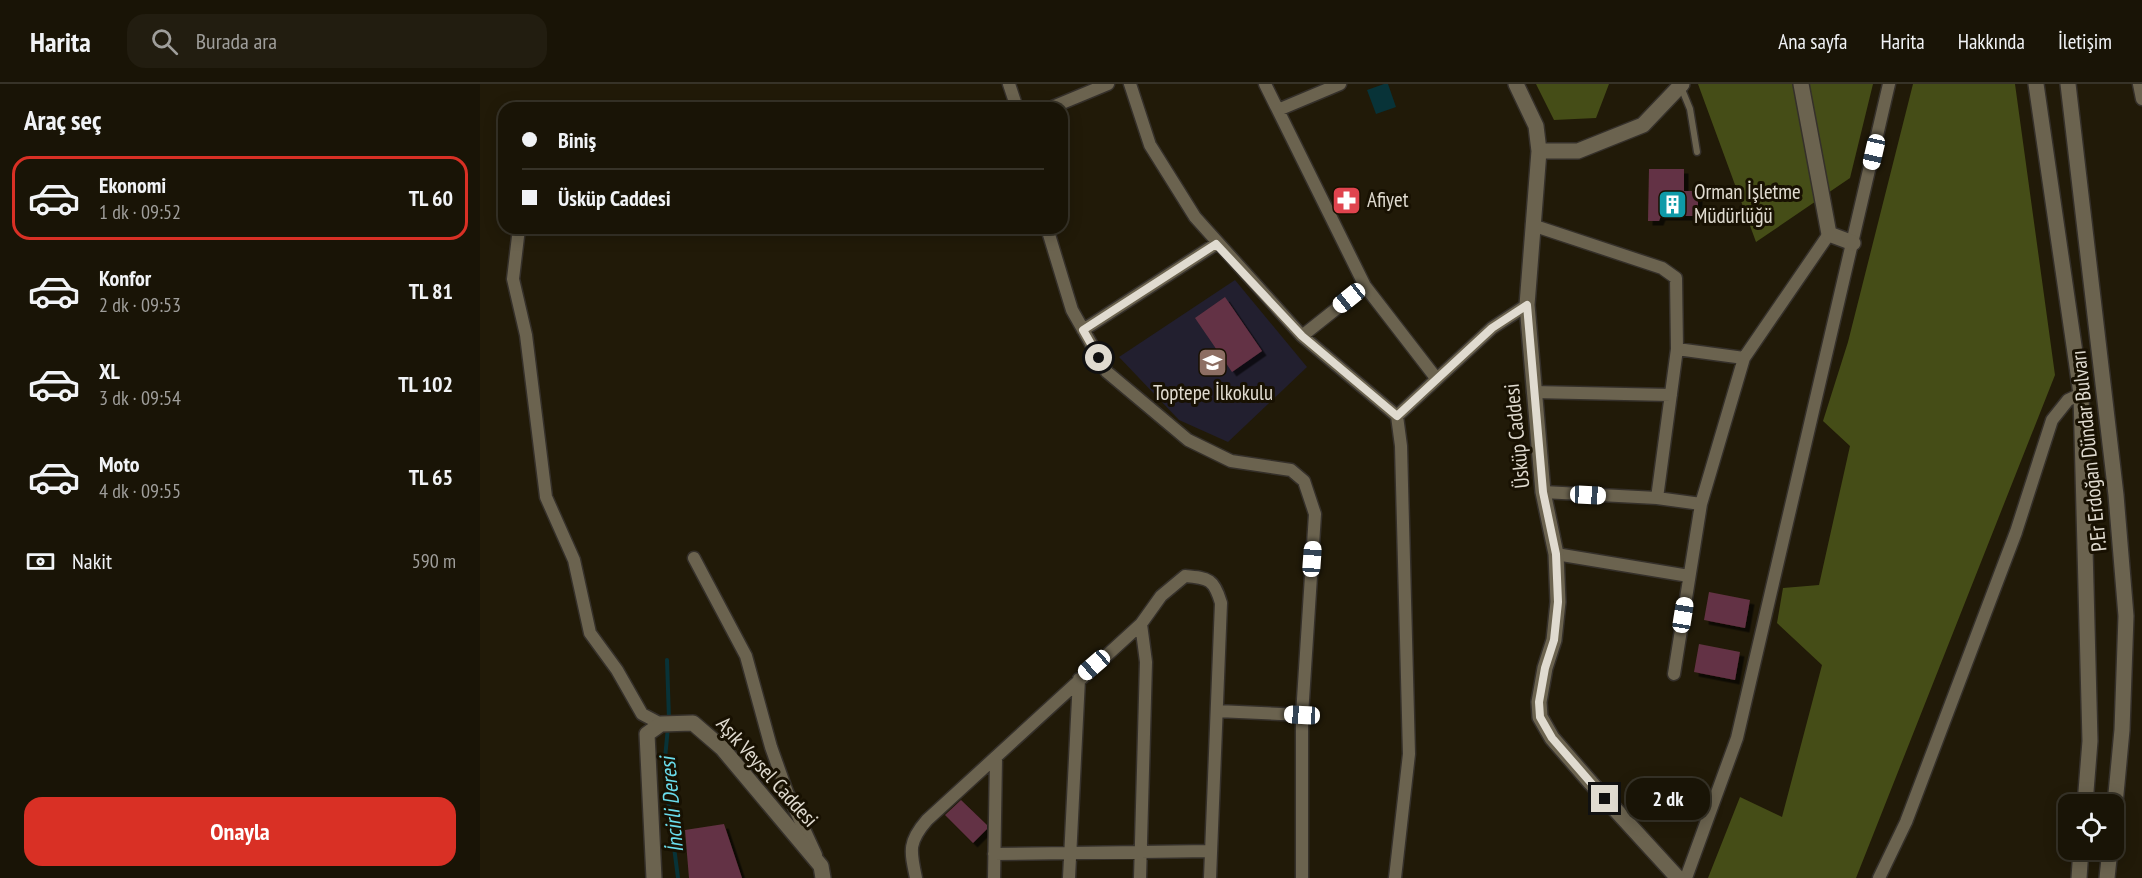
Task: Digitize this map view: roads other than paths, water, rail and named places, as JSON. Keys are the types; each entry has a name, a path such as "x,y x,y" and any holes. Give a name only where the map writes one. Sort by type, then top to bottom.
{"street":[{"path":"1009,84 1015,102"},
{"path":"1064,102 1108,84"},
{"path":"1130,84 1150,145 1195,218 1216,244 1302,336 1397,416 1401,446 1409,754 1395,878"},
{"path":"1265,84 1365,285 1436,378"},
{"path":"1278,110 1340,84"},
{"name":"Üsküp Caddesi","path":"1516,84 1536,126 1539,151 1527,305 1543,492 1556,554 1558,602 1554,640 1541,691 1540,717 1552,738 1678,878"},
{"path":"1674,674 1701,504 1743,358 1829,234 1801,84"},
{"path":"1686,878 1737,738 1889,84"},
{"name":"P.Er Erdoğan Dündar Bulvarı","path":"2036,84 2081,394 2090,741 2086,794"},
{"name":"P.Er Erdoğan Dündar Bulvarı","path":"2067,84 2116,495 2126,616 2122,730 2116,794"},
{"path":"2139,84 2142,99"},
{"path":"1539,151 1578,150 1643,125 1681,85"},
{"path":"1532,225 1662,268 1676,278 1677,349 1657,498"},
{"path":"518,234 513,279 526,335 546,497 574,560 590,633 617,670 642,714 661,724 646,735 654,878"},
{"path":"1049,234 1072,310 1107,372 1188,440 1231,461 1291,470 1304,481 1315,514 1302,715 1302,878"},
{"path":"1829,234 1853,243"},
{"path":"1083,330 1216,244"},
{"path":"1302,336 1365,285"},
{"path":"1397,416 1492,328 1527,305"},
{"path":"1677,349 1743,358"},
{"path":"1533,392 1671,395"},
{"path":"1879,878 1906,822 2012,543 2052,420 2068,400 2081,394"},
{"path":"1543,492 1657,498 1701,504"},
{"path":"1556,554 1689,576"},
{"path":"694,558 746,656 771,747 787,792 822,872"},
{"path":"916,878 911,857 912,837 927,820 1141,624 1161,596 1185,576 1206,577 1217,588 1221,603 1209,878"},
{"path":"1140,878 1146,662 1141,624"},
{"path":"1070,878 1079,679"},
{"path":"1217,711 1302,715"},
{"name":"Aşık Veysel Caddesi","path":"661,724 693,723 722,748 822,872"},
{"path":"994,878 996,758"},
{"path":"994,854 1211,851"},
{"path":"2079,878 2080,860"},
{"path":"2107,878 2109,860"}],"lane":[{"path":"1681,85 1690,109 1697,152"}],"water":[{"path":"1388,84 1396,107 1376,114 1367,90"}],"waterway":[{"name":"İncirli Deresi","path":"667,660 669,719"},
{"name":"İncirli Deresi","path":"668,727 664,769 678,878"}],"place":[{"name":"Afiyet","path":"1346,200"},
{"name":"Orman İşletme Müdürlüğü","path":"1673,204"},
{"name":"Toptepe İlkokulu","path":"1213,362"}]}
